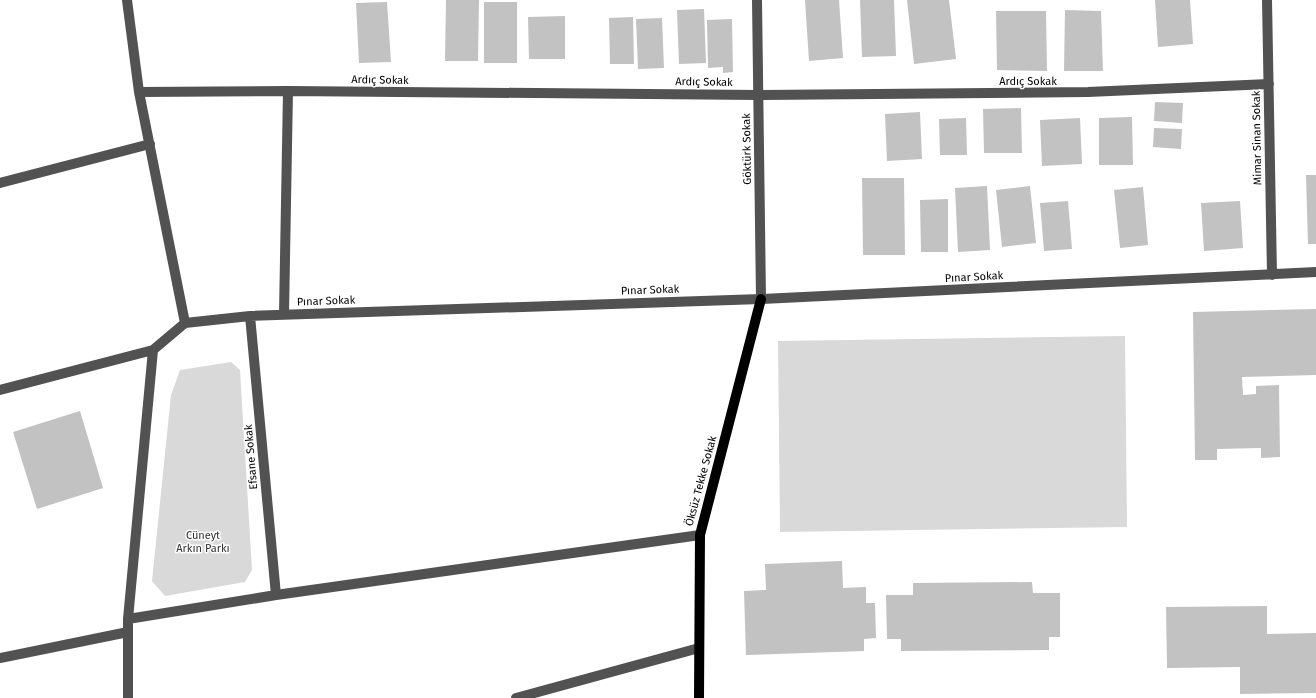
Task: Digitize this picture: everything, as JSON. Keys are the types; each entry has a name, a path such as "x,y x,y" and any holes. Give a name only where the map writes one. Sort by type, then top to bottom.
{"main road":[{"name":"Öksüz Tekke Sokak","path":"699,698 700,535 761,299"}],"street":[{"path":"0,390 153,350 185,323 139,92 127,0"},
{"name":"Göktürk Sokak","path":"757,0 761,299"},
{"name":"Mimar Sinan Sokak","path":"1267,0 1272,275"},
{"name":"Ardıç Sokak","path":"139,92 288,91 758,95 1088,92 1269,84"},
{"path":"284,314 288,91"},
{"path":"0,183 150,144"},
{"name":"Pınar Sokak","path":"185,323 284,314 761,299 1316,272"},
{"name":"Efsane Sokak","path":"250,316 276,595"},
{"path":"128,698 128,619 153,350"},
{"path":"128,619 276,595 700,535"},
{"path":"0,658 128,632"},
{"path":"516,698 699,648"}],"green space":[{"path":"1125,336 1127,527 780,532 778,341"},
{"name":"Cüneyt Arkın Parkı","path":"231,362 240,370 252,570 245,582 165,596 152,581 171,395 180,370"}],"building":[{"path":"446,0 479,0 478,61 445,61"},
{"path":"805,0 839,0 843,58 809,61"},
{"path":"860,0 894,0 896,56 862,57"},
{"path":"907,0 949,0 956,59 914,64"},
{"path":"1155,0 1190,0 1193,44 1158,47"},
{"path":"387,2 391,62 359,63 356,3"},
{"path":"484,2 517,2 517,63 484,63"},
{"path":"704,9 706,63 679,64 677,10"},
{"path":"1065,10 1101,11 1103,71 1064,71"},
{"path":"996,11 1046,11 1047,71 997,70"},
{"path":"565,16 565,59 529,59 528,17"},
{"path":"633,17 634,64 610,64 609,18"},
{"path":"662,18 664,68 638,69 636,19"},
{"path":"732,19 733,72 723,73 723,67 708,68 707,20"},
{"path":"1155,102 1183,103 1182,123 1154,121"},
{"path":"1021,108 1022,153 984,153 983,109"},
{"path":"920,112 922,159 887,161 885,114"},
{"path":"1132,117 1133,165 1099,165 1099,118"},
{"path":"966,118 967,155 940,155 939,119"},
{"path":"1080,118 1082,164 1042,166 1040,120"},
{"path":"1154,128 1182,129 1181,149 1153,147"},
{"path":"1306,175 1316,175 1316,244 1308,244"},
{"path":"862,178 904,178 905,255 863,255"},
{"path":"987,186 990,250 958,252 955,188"},
{"path":"1030,186 1036,243 1002,247 996,190"},
{"path":"1143,187 1148,245 1120,248 1114,190"},
{"path":"948,199 948,252 921,252 920,200"},
{"path":"1068,201 1072,249 1044,251 1040,203"},
{"path":"1240,201 1243,248 1204,251 1201,203"},
{"path":"1316,309 1316,375 1242,377 1243,395 1256,394 1256,386 1279,385 1280,457 1261,458 1261,448 1217,449 1217,460 1195,460 1193,312"},
{"path":"80,411 103,488 37,509 13,432"},
{"path":"842,561 843,588 866,587 866,603 875,603 876,638 864,639 864,651 746,655 744,591 766,590 765,564"},
{"path":"1032,582 1033,593 1060,593 1060,637 1049,637 1049,650 901,651 901,639 887,639 886,595 913,595 913,583"},
{"path":"1267,606 1267,634 1316,633 1316,693 1240,694 1240,667 1167,668 1166,607"}]}
